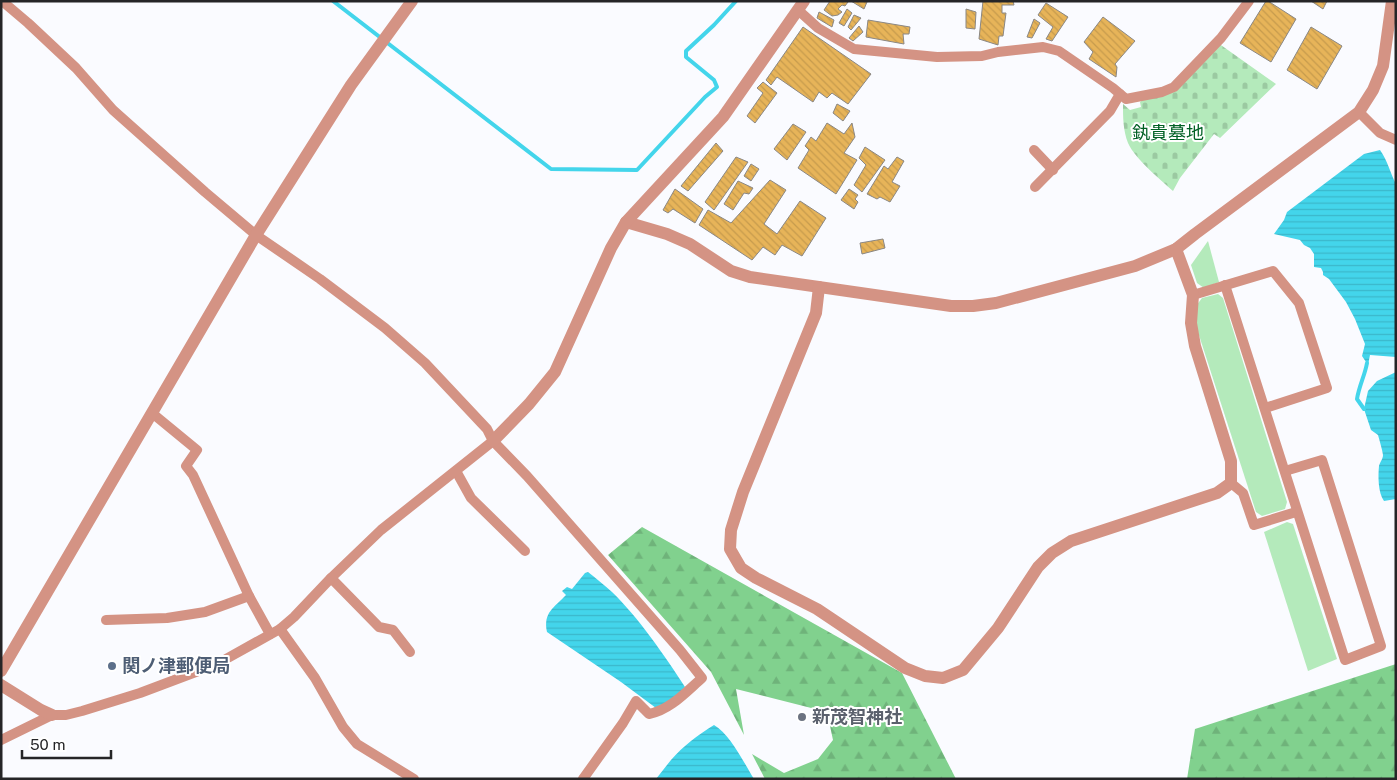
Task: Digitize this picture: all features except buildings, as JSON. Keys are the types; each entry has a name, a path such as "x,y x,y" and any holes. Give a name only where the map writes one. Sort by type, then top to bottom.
{"street":[{"path":"2,1 76,68 113,110 205,192 256,234 385,328 426,363 487,429 494,441 527,476 702,678 659,712 649,714 636,701 583,779"},
{"path":"1,671 256,234 351,85 412,1"},
{"path":"1,684 41,710 52,715 66,715 149,690 216,664 280,629 381,530 494,441 529,404 555,372 611,248 626,222 723,117 801,5 818,28 854,49 937,57 982,56 998,52 1043,47 1059,51 1126,99 1162,92 1174,87 1221,38 1249,1"},
{"path":"626,222 666,234 690,244 731,271 750,278 951,306 996,303 1135,266 1176,249 1360,112 1384,66 1392,1"},
{"path":"1036,187 1110,112 1120,94"},
{"path":"1360,112 1380,133 1396,140"},
{"path":"1034,150 1053,170"},
{"path":"1176,249 1193,295 1191,323 1194,338 1231,461 1231,482 1243,493 1254,525 1296,512"},
{"path":"1193,295 1273,271 1299,303 1327,388 1265,408"},
{"path":"1225,285 1285,471 1296,512 1345,660 1381,646 1322,460 1285,471"},
{"path":"819,287 816,313 744,492 731,530 730,549 741,568 756,578 817,609 905,668 925,676 943,678 963,670 998,628 1038,567 1052,553 1071,541 1217,493 1231,482"},
{"path":"152,413 198,450 186,466 193,475 270,634"},
{"path":"456,471 471,498 525,551"},
{"path":"331,578 379,627 393,630 410,652"},
{"path":"106,620 167,618 205,612 250,596"},
{"path":"280,629 315,678 342,727 357,744 414,779"},
{"path":"1,740 52,715"}],"green space":[{"name":"釻貴墓地","path":"1218,43 1276,84 1220,138 1214,134 1180,178 1173,191 1131,149 1125,133 1123,104 1130,110 1141,107 1140,102 1145,98 1173,90"},
{"path":"1208,241 1219,282 1204,288 1197,283 1191,265"},
{"path":"1218,294 1223,298 1287,502 1285,509 1262,516 1256,512 1197,329 1196,306 1202,298"},
{"path":"1287,522 1293,524 1337,659 1308,671 1264,532"},
{"path":"642,527 902,673 956,779 765,779 752,754 784,773 818,759 833,740 827,712 736,689 744,735 711,672 608,555"},
{"path":"1396,664 1396,779 1187,779 1195,729"}],"water":[{"path":"1380,150 1396,184 1396,357 1370,355 1368,365 1362,356 1365,344 1355,319 1346,302 1329,279 1323,275 1321,268 1314,267 1314,254 1310,248 1300,240 1274,234 1287,212 1364,154"},
{"path":"1396,372 1396,499 1384,501 1379,479 1379,466 1383,456 1382,450 1378,435 1371,430 1364,409 1368,391 1377,381"},
{"path":"588,572 612,592 632,613 685,687 667,705 656,708 547,632 546,625 550,611 566,595 562,591 567,587 572,589"},
{"path":"714,725 726,735 754,779 656,779 681,750"}],"waterway":[{"path":"333,1 551,169 637,170 705,97 717,87 714,80 686,57 686,51 736,1"},
{"path":"1364,409 1357,399 1367,363"}],"place":[{"name":"関ノ津郵便局","path":"112,666"},
{"name":"新茂智神社","path":"802,717"}]}
